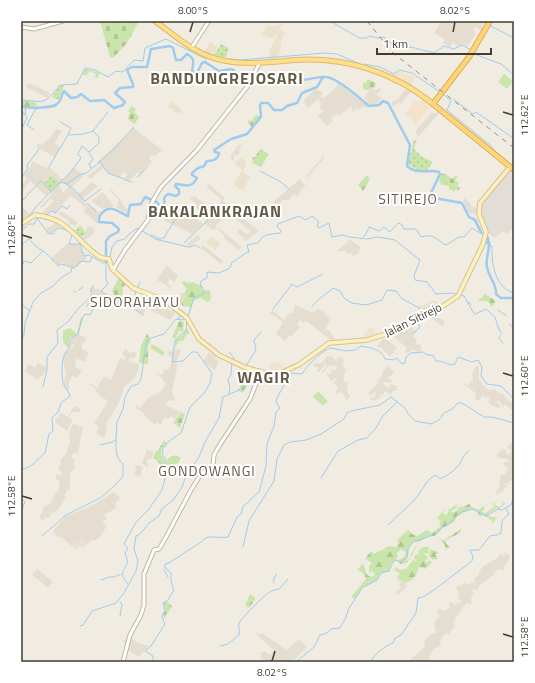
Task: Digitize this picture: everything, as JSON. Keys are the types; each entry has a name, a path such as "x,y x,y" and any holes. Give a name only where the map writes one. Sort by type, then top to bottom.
{"highway":[{"path":"490,21 473,51 435,105 512,168"}],"main road":[{"path":"155,21 203,54 220,60 260,62 324,59 353,63 407,85 435,105"},
{"name":"Jalan Sitirejo","path":"113,270 134,289 166,301 186,318 199,338 218,355 235,363 275,376 300,364 329,343 367,340 392,332 419,316 443,306 459,295 481,248 485,233 479,214 480,203 512,168"},
{"path":"21,224 33,215 47,217 74,232 100,258 110,260 113,270"}],"street":[{"path":"21,27 36,28 63,21"},
{"path":"192,47 209,21"},
{"path":"113,270 125,250 147,221 154,198 165,183 202,144 255,76 260,62"},
{"path":"123,662 128,640 136,622 142,615 144,605 143,578 154,550 159,549 164,541 200,475 213,464 214,455 253,395 261,372"}],"shaded area":[{"path":"439,21 482,21 484,22 481,27 484,29 483,31 475,27 473,30 476,33 467,47 463,44 458,47 453,42 450,47 443,43 444,39 434,33 440,23"},
{"path":"282,23 283,24 273,39 262,34 266,26 276,26"},
{"path":"279,29 285,33 280,43 282,44 278,58 271,60 269,53"},
{"path":"210,42 217,46 215,53 213,52 211,55 204,52"},
{"path":"398,71 415,77 411,86 394,78 393,74"},
{"path":"29,83 50,93 47,98 26,87"},
{"path":"338,83 366,105 368,102 364,98 371,88 375,90 381,88 376,95 382,98 375,104 369,104 367,108 363,107 359,110 357,108 353,112 351,106 339,116 337,114 331,118 333,121 327,126 318,116 324,111 319,107 322,104 319,102 320,101 318,99 308,108 304,100 315,89 322,92 323,94 320,96 324,98 335,89"},
{"path":"411,88 413,89 401,104 399,102 393,107 391,104 392,102 397,100 406,89 409,91"},
{"path":"424,98 430,107 415,126 412,120 404,114 416,100 420,103"},
{"path":"171,102 178,106 183,113 182,114 179,112 175,113 172,108 167,107"},
{"path":"440,110 441,111 418,137 415,132 432,112 434,114"},
{"path":"134,128 162,150 155,156 151,155 149,158 152,162 146,170 140,174 138,172 129,181 124,179 127,175 124,172 118,178 104,168 90,179 88,176 102,164 98,162"},
{"path":"56,129 62,131 54,144 61,147 55,157 36,147 39,143 43,145 46,140 48,141"},
{"path":"239,144 242,146 238,150 240,152 238,156 235,154 233,161 230,157"},
{"path":"324,156 325,157 307,178 306,176"},
{"path":"241,158 247,162 243,172 250,176 243,191 233,185 242,170 234,162"},
{"path":"32,161 47,168 49,167 63,180 74,167 83,176 71,188 78,194 92,182 98,186 82,199 87,204 85,207 70,196 55,213 51,210 46,216 43,212 54,201 51,199 44,206 39,208 52,194 50,192 46,196 30,181 23,190 21,189 21,185 27,178 24,176","holes":["52,175 59,182 62,181 69,186 63,193 59,184 51,191 44,184"]},
{"path":"510,169 514,172 514,231 512,229 507,234 503,231 495,238 488,233 484,226 480,214 481,204"},
{"path":"300,179 307,188 304,186 297,197 294,194 289,200 283,200 277,206 273,202"},
{"path":"209,184 225,198 223,201 236,211 233,214 220,203 221,198 206,187"},
{"path":"112,190 128,210 128,214 116,207 119,205 117,202 119,200 110,191"},
{"path":"103,192 114,206 102,209 91,201"},
{"path":"194,196 213,210 222,220 215,226 217,228 216,230 214,228 212,230 204,223 209,217 196,208 197,205 190,199"},
{"path":"465,198 473,207 478,208 479,216 468,212 463,200"},
{"path":"87,204 100,213 97,220 99,222 98,224 84,212"},
{"path":"21,208 31,214 21,223"},
{"path":"62,211 78,223 75,226 72,224 67,226 70,222 58,214"},
{"path":"177,211 189,218 191,215 203,224 192,234 163,220"},
{"path":"237,216 241,220 243,218 259,231 246,241 237,232 240,229 246,234 251,231 234,218"},
{"path":"57,222 60,226 50,234 46,229"},
{"path":"90,226 95,230 92,235 83,241 81,239 87,234 86,229"},
{"path":"219,228 242,247 239,250 224,238 225,236 218,229"},
{"path":"198,235 201,239 190,246 186,244"},
{"path":"212,237 221,243 215,250 206,242"},
{"path":"349,239 361,247 358,254 353,256 352,253 347,254 345,250 339,252 338,250 346,244"},
{"path":"67,244 81,244 80,248 87,258 84,260 86,261 82,261 78,266 73,268 62,263 57,266 51,258"},
{"path":"203,245 223,261 221,264 201,248"},
{"path":"166,266 168,266 178,276 174,282 170,279 167,283 171,286 170,288 157,280"},
{"path":"93,286 95,289 100,289 100,292 112,298 111,301 102,305 96,303 91,305 91,310 85,306 93,293 90,290"},
{"path":"181,293 184,293 185,298 180,305 176,301"},
{"path":"149,296 151,297 143,315 136,311 139,305 138,304 142,299 146,301"},
{"path":"152,300 165,305 171,311 173,309 175,314 170,320 146,308 149,301 151,302"},
{"path":"434,300 441,306 421,314 418,307"},
{"path":"295,305 314,313 317,309 323,311 330,320 325,329 329,330 336,341 332,341 306,321 304,323 300,320 297,325 300,327 285,341 276,334 283,322 270,313 272,310 284,320 290,312 293,314"},
{"path":"432,312 445,322 442,326 426,314"},
{"path":"407,324 416,331 412,335 417,340 417,345 421,344 421,350 419,352 413,350 407,353 405,351 407,348 394,337 396,335 393,333"},
{"path":"371,327 380,336 367,339 363,334"},
{"path":"79,334 87,339 82,344 82,349 89,353 84,362 76,358 75,367 82,370 77,378 72,376 69,382 69,390 66,390 64,382 66,374 63,360 66,352 74,346 72,344 72,338"},
{"path":"384,337 397,348 390,356 382,348 377,346"},
{"path":"125,349 131,353 133,351 137,354 134,359 129,358 129,362 139,364 138,371 135,378 124,387 119,403 106,424 107,430 104,438 96,433 99,427 94,424 108,401 100,396 95,391 96,389 90,384 91,383 97,388 104,376 111,380 120,358 124,360 126,357 122,354"},
{"path":"167,349 174,352 174,349 181,350 177,360 174,362 177,363 172,392 175,398 173,401 170,400 165,404 180,412 175,419 171,416 168,419 165,417 161,425 157,422 155,425 144,415 145,414 135,407 136,405 140,408 149,397 162,391 166,383 162,380 163,378 155,373 162,374 165,369 169,370 174,353 172,358 167,355 169,351"},
{"path":"209,352 212,354 214,352 213,354 216,357 215,359 219,362 215,370 203,361"},
{"path":"332,356 336,361 338,357 342,358 344,361 342,364 346,371 343,376 344,379 342,379 345,381 345,384 348,381 347,390 348,394 351,395 347,401 342,392 335,394 338,387 333,383 337,379 336,378 331,381 327,375 327,373 332,374 329,367 331,370 335,370 338,367 329,365 323,373 321,372 327,366 326,363 319,372 316,371 319,368 313,366 315,363 322,363 326,357"},
{"path":"274,362 275,364 279,362 286,369 276,375 269,370 271,363"},
{"path":"38,363 46,367 45,372 38,380 24,371 29,364 35,368"},
{"path":"389,366 394,373 388,379 393,380 390,383 384,382 383,384 388,388 391,384 397,386 396,391 393,390 391,395 385,391 381,397 380,391 380,398 372,401 369,398 371,397 373,399 376,391 370,396 368,393 379,383 376,382 382,374 384,374 382,372"},
{"path":"476,366 479,366 479,379 483,385 489,390 495,389 498,393 499,391 501,394 504,394 506,398 514,404 513,418 511,415 513,411 505,405 500,409 503,405 498,400 497,403 501,404 499,408 490,404 488,401 490,398 488,396 486,398 483,396 478,401 475,399 476,393 463,384 464,383 468,386 471,382 473,383 472,374"},
{"path":"74,406 81,409 80,412 72,412 69,418 73,420 67,431 55,421 61,413 68,417"},
{"path":"75,424 83,427 78,453 72,454 71,458 76,459 73,462 75,467 70,474 70,491 67,490 66,494 63,494 66,496 59,509 52,514 49,513 51,515 48,518 45,517 43,521 39,517 43,512 43,508 52,502 51,501 58,490 60,481 55,479 57,474 61,475 62,472 58,470 61,463 60,461 67,452 70,441 69,432 72,425"},
{"path":"511,443 514,445 514,479 513,481 509,481 508,485 504,482 507,488 505,487 502,493 499,492 498,495 495,494 500,484 500,476 501,474 505,475 508,469 503,464 505,461 508,463 509,460 503,458 500,459 500,456 497,459 497,454 503,448 509,455 511,451 507,447"},
{"path":"147,450 154,452 152,458 149,460 147,459 146,462 149,464 147,467 142,463"},
{"path":"136,465 143,467 140,477 133,474 137,470 135,469"},
{"path":"114,492 120,498 115,504 117,506 104,515 107,519 102,522 107,526 99,538 93,541 91,540 87,545 82,540 72,546 61,537 59,538 53,531 66,516 93,505"},
{"path":"82,539 87,544 83,549 80,546 76,550 72,546"},
{"path":"505,552 510,556 509,560 504,566 505,569 502,571 500,569 493,573 495,575 491,576 480,585 477,591 473,589 472,591 474,593 471,598 472,603 470,605 467,603 458,614 459,616 455,617 456,619 453,623 455,627 449,634 444,634 440,641 441,645 434,649 429,657 431,662 408,662 425,646 424,642 426,639 433,633 436,633 434,623 440,616 436,612 440,609 444,611 447,610 450,607 449,604 451,602 455,605 458,602 462,602 458,597 459,591 456,589 458,585 461,586 464,583 468,585 472,582 475,584 474,578 480,575 478,574 483,566 499,557 500,553 504,556"},
{"path":"38,569 53,582 48,588 32,575"},
{"path":"403,580 407,586 398,595 395,593 401,587 399,585"},
{"path":"257,633 260,635 262,633 287,650 299,639 307,647 293,661 294,662 267,662 260,658 262,655 260,654 264,651 270,655 274,650 256,634"},
{"path":"131,637 136,642 148,646 139,657 126,649 127,643 123,642"}],"green space":[{"path":"100,21 139,21 127,43 113,58 110,57"},
{"path":"221,44 229,48 226,57 216,58 217,56 214,55"},
{"path":"86,69 100,73 97,79 95,77 96,74 90,71 86,76 82,74"},
{"path":"504,74 513,81 507,89 498,82"},
{"path":"367,79 376,83 375,87 368,90 363,89 363,82 366,83"},
{"path":"60,85 64,86 58,100 52,97"},
{"path":"21,100 35,102 37,106 27,107 21,105"},
{"path":"131,106 136,109 134,112 139,117 135,124 127,119 130,113 128,111"},
{"path":"256,115 260,117 252,127 247,122 249,120 251,121"},
{"path":"414,140 417,140 414,149 422,157 433,162 427,170 418,170 408,164"},
{"path":"260,149 269,154 261,167 253,163 252,157 254,158"},
{"path":"261,151 268,154 260,165 254,161"},
{"path":"441,173 452,179 456,175 458,176 455,180 459,183 457,186 460,188 458,191 455,189 455,192 449,189 449,186 441,185 439,182"},
{"path":"52,175 59,182 51,191 44,184"},
{"path":"367,175 370,179 363,191 358,185"},
{"path":"80,225 87,234 80,237 74,232"},
{"path":"119,277 127,283 122,288 123,292 119,302 112,291"},
{"path":"184,281 188,283 193,282 201,286 203,291 210,290 211,299 208,302 201,298 194,300 188,318 190,307 183,306 181,304 185,298 184,293 187,289 182,283"},
{"path":"485,294 496,301 492,307 487,301 478,301"},
{"path":"81,317 83,318 78,335 70,337 69,346 67,347 63,342 63,331 70,328 77,334"},
{"path":"179,321 184,322 183,332 179,331 175,339 172,338"},
{"path":"188,329 190,333 186,335 183,341 179,341 175,348 175,341"},
{"path":"147,334 151,340 148,346 148,364 139,363 141,345"},
{"path":"152,344 165,352 163,356 150,348"},
{"path":"249,378 252,379 242,393 238,390"},
{"path":"318,391 328,401 323,406 313,397"},
{"path":"181,412 185,414 180,428 173,423"},
{"path":"164,440 167,443 161,450 161,455 165,461 164,467 153,458"},
{"path":"176,455 181,458 178,463 173,465 173,467 165,467 168,458"},
{"path":"496,501 495,505 500,507 504,502 506,503 499,509 497,508 488,514 489,516 497,518 491,524 492,519 489,520 489,518 483,515 480,516 475,509 474,511 471,509 457,516 454,522 443,528 435,536 429,536 419,542 413,542 408,548 409,553 404,561 409,559 416,545 417,546 407,563 401,564 397,561 404,557 406,552 401,549 397,553 398,557 392,563 389,571 381,573 377,580 362,588 355,599 351,597 366,579 363,573 357,570 363,563 367,575 371,577 375,575 371,571 369,574 369,566 372,563 365,559 371,551 374,554 389,546 396,547 399,543 398,541 396,542 397,540 408,530 417,536 427,530 432,533 441,526 439,524 441,521 437,518 445,509 443,514 446,515 449,511 447,509 450,509 459,502 455,507 460,506 451,511 454,513 461,506 464,507 470,503 471,507 479,510 483,506 485,508 482,512 486,513 495,506 489,502 494,504"},
{"path":"462,528 460,533 446,540 445,542 450,547 446,550 444,543 441,543 442,541 437,537 444,540"},
{"path":"423,547 429,547 428,554 423,554 428,558 425,561 427,564 428,560 432,562 425,569 419,567 412,580 406,583 403,580 402,582 397,578 400,573 394,570 396,567 400,570 406,569 413,560 417,562 414,558 416,554 419,555 418,551"},
{"path":"430,549 438,552 438,554 435,554 438,559 433,560 429,556"},
{"path":"250,594 256,598 249,608 245,605"},
{"path":"166,601 172,606 165,618 163,615 166,610 163,603"}],"water":[{"path":"472,217 476,219 483,233 489,237 490,245 486,244 487,239 480,233"}],"waterway":[{"path":"330,21 359,38 366,38 370,36 378,38 384,37 392,44 399,45 403,49 411,47 434,53 444,46 454,49 462,45 471,50"},
{"path":"483,21 487,24"},
{"path":"21,25 28,26"},
{"path":"489,25 514,38"},
{"path":"21,100 44,101 60,85 77,84 85,68 95,70 108,77 116,71 123,72 134,60 143,61 145,48 166,39 206,59"},
{"path":"21,106 34,108 55,105 59,102 64,91 71,98 77,97 81,94 90,101 104,100 114,108 123,105 125,102 115,93 120,88 133,87 127,70 132,67 147,67 151,49 170,46 173,48 176,60 181,60 187,54 193,59 192,71 195,73 198,71 202,63 205,62 219,71 232,69 243,78 250,74 261,75 270,73 287,85 292,78 301,80 320,77 330,78 348,89 369,106 379,105 383,101 388,103 410,145 407,166 414,170 435,171 439,172 440,174 429,197 462,203 469,217 475,220"},
{"path":"473,52 501,64 514,75"},
{"path":"220,58 240,60 325,53 337,54 360,64"},
{"path":"364,64 380,67 394,74 399,70 412,73 440,92"},
{"path":"106,262 106,241 110,236 118,232 119,229 112,223 99,222 100,215 105,210 112,209 128,216 130,205 141,204 145,197 157,202 161,208 164,208 164,199 168,194 176,196 179,194 179,190 175,186 176,184 188,186 193,184 197,178 192,175 192,173 198,168 204,166 207,161 216,159 219,153 215,152 214,150 231,139 247,134 261,117 261,103 268,103 274,110 282,110 287,106 297,103 302,93 317,87 323,77"},
{"path":"443,94 451,101 447,110 489,144 495,151"},
{"path":"453,99 473,114 476,112 513,138"},
{"path":"21,113 26,114 25,108"},
{"path":"34,130 27,125 35,110 38,108"},
{"path":"29,217 35,208 76,165 81,158 78,154 82,146 89,152 99,143 99,137 93,131 108,112"},
{"path":"21,130 27,118 24,113"},
{"path":"60,122 71,128 68,134"},
{"path":"99,162 113,150 134,127"},
{"path":"61,147 68,135 84,134 93,131"},
{"path":"49,167 60,148"},
{"path":"21,179 28,168 27,165 39,149"},
{"path":"89,153 93,159 89,164 91,168"},
{"path":"64,183 68,183 81,174 85,174 100,162 108,173 124,179"},
{"path":"137,177 144,171"},
{"path":"260,171 281,182 289,189"},
{"path":"125,180 132,182"},
{"path":"38,184 41,181 51,191"},
{"path":"56,186 62,182 74,189 85,201 101,189"},
{"path":"27,195 37,185"},
{"path":"21,202 27,196"},
{"path":"88,204 96,211"},
{"path":"47,215 51,211 56,213 62,206 67,209 70,205"},
{"path":"21,208 25,211"},
{"path":"184,243 206,222 213,211"},
{"path":"188,316 194,298 203,294 204,290 200,284 201,281 207,278 207,272 219,273 230,268 232,262 249,252 247,245 258,243 267,235 280,233 281,231 277,226 278,224 299,216 306,220 312,216 319,222 317,226 319,228 329,223 332,237 343,235 367,239 378,237 395,240 420,260 414,276 415,280 427,282 436,294 453,293 464,296 475,314 486,309 495,317 498,327"},
{"path":"21,229 25,228 28,224 34,224 37,218 48,233 53,234 55,230 59,228 67,230"},
{"path":"165,236 176,218"},
{"path":"363,237 369,227 379,231 384,227 390,232 398,223 401,224 404,229 416,229 421,237 432,236 446,245 459,237 464,237 472,228 480,233"},
{"path":"107,257 110,257 112,247 117,241 125,239 129,234 138,228 155,239 188,247"},
{"path":"72,235 69,244 81,244 84,256 89,255 103,263 106,262 106,280 108,284 101,291 112,298 111,302"},
{"path":"151,235 160,239 165,237"},
{"path":"21,245 29,239 54,262"},
{"path":"489,242 487,264 496,294 501,298 514,298"},
{"path":"189,247 195,245 200,248"},
{"path":"490,245 492,246 492,260 498,280 502,286 514,293"},
{"path":"21,268 24,261 31,263 43,251"},
{"path":"58,266 62,264 74,268 82,261 90,262 92,257"},
{"path":"21,340 24,335 25,323 33,302 41,293 71,272 72,268"},
{"path":"273,309 292,284 297,287 323,274"},
{"path":"137,289 140,282"},
{"path":"79,290 83,287"},
{"path":"312,307 333,288 340,291 345,299 352,303 366,305 382,300 387,290 396,291 401,298 419,308 420,314"},
{"path":"74,314 92,293 90,289"},
{"path":"130,306 134,300 136,291"},
{"path":"21,469 28,468 45,453 49,434 53,431 52,418 58,412 61,403 70,396 63,382 62,363 63,358 70,347 71,338 78,334 85,314 90,315 96,304 121,303 132,308"},
{"path":"21,304 30,311"},
{"path":"133,308 143,315"},
{"path":"498,310 507,316"},
{"path":"43,387 47,370 47,357 58,343 57,330 69,321 73,315"},
{"path":"178,319 180,315"},
{"path":"412,335 419,328 420,316"},
{"path":"100,445 113,442 116,439 117,422 123,409 125,397 131,386 138,384 141,379 148,339 164,334 176,319 182,320 186,318"},
{"path":"128,584 123,575 123,571 128,562 125,553 128,548 124,544 136,522 149,509 162,490 167,471 164,469 166,460 163,456 162,450 169,441 181,433 190,407 205,392 210,383 212,373 197,352 192,352 183,361 172,362 174,344 178,337 186,331 187,320"},
{"path":"509,324 514,328"},
{"path":"498,327 501,333"},
{"path":"246,366 256,350 254,340 261,332"},
{"path":"501,335 499,338 503,343"},
{"path":"153,662 153,656 145,651 151,646 165,624 162,616 165,610 163,603 168,600 174,590 171,581 171,573 165,568 165,564 169,563 204,539 210,537 228,537 237,517 241,514 243,506 259,492 266,466 267,444 274,426 276,412 280,408 276,402 277,398 291,373 302,374 314,360 330,348 347,351 355,350 361,346 368,347 381,353 385,359 394,360 397,358 402,364 405,363 406,357 411,353 423,352 427,355 433,355 436,361 441,361 450,365 455,364 458,357 472,362 478,360 482,367 481,376 487,384 501,386 514,399"},
{"path":"229,352 234,358 233,361"},
{"path":"229,394 230,387 228,380 231,374 232,363"},
{"path":"80,626 83,625 92,611 116,603 124,593 136,571 138,561 134,549 136,536 140,534 149,523 159,516 162,509 174,499 182,487 186,476 199,457 205,442 219,418 223,397 239,390 248,377"},
{"path":"243,547 249,521 274,481 277,459 284,445 290,442 306,440 321,434 344,419 347,413 351,411 380,405 391,397 404,407 415,421 431,424 439,420 444,413 452,409 458,403 462,403 484,417 492,417 514,423"},
{"path":"321,478 338,451 358,440 367,438 376,428 382,417 397,402"},
{"path":"42,536 66,515 102,497 123,476 123,464 117,456 116,439"},
{"path":"388,525 416,498 430,479 436,475 440,479 451,472 459,465 465,454 469,451"},
{"path":"514,486 512,489 514,495"},
{"path":"296,662 314,647 320,635 327,633 331,629 340,628 348,610 362,588 377,580 381,573 389,571 393,562 396,560 400,562 407,558 408,549 413,542 436,534 443,526 450,523 461,512 473,509 486,516 498,509 502,510 511,505 514,496"},
{"path":"21,498 25,502 21,511"},
{"path":"370,662 380,651 393,643 395,638 401,635 416,613 418,598 423,597 434,590 472,561 473,557 470,550 479,550 490,536 501,533 502,521 509,514 506,508"},
{"path":"164,570 168,577"},
{"path":"114,577 121,574"},
{"path":"274,583 276,574"},
{"path":"101,580 113,577"},
{"path":"280,588 288,579"},
{"path":"220,646 228,644 239,635 239,623 244,617 267,594 279,589"},
{"path":"120,602 122,604 120,616"}],"railway":[{"path":"367,21 393,53 514,148"}],"district":[{"name":"BANDUNGREJOSARI","path":"227,78"},
{"name":"SITIREJO","path":"408,199"},
{"name":"BAKALANKRAJAN","path":"215,211"},
{"name":"SIDORAHAYU","path":"135,302"},
{"name":"WAGIR","path":"264,377"},
{"name":"GONDOWANGI","path":"207,471"}]}
